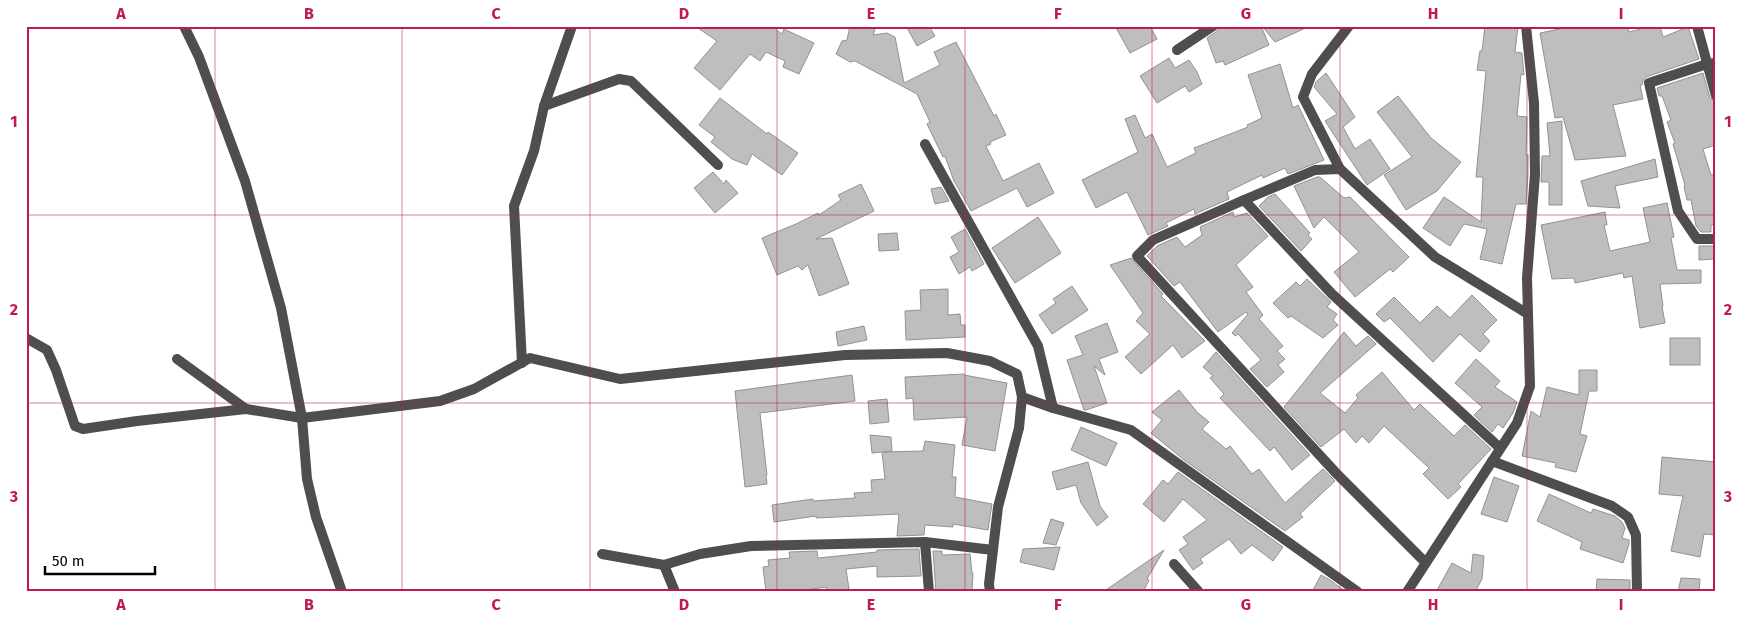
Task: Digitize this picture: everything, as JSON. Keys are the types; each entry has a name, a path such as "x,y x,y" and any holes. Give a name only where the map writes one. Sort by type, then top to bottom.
{"street":[{"path":"184,26 199,58 245,181 281,308 302,418 309,489 316,516 342,592"},
{"path":"522,363 514,206 534,151 544,106 572,26"},
{"path":"1177,50 1213,26"},
{"path":"1349,26 1312,74 1303,97 1340,169 1434,258 1528,314"},
{"path":"1406,592 1516,424 1530,386 1527,278 1535,174 1534,103 1526,26"},
{"path":"1697,26 1711,64 1716,96"},
{"path":"1711,64 1649,83 1678,211 1697,239 1716,239"},
{"path":"544,106 619,79 631,81 718,165"},
{"path":"925,144 1038,346 1053,408"},
{"path":"1340,169 1315,170 1244,200 1153,240 1137,256 1336,473 1425,562"},
{"path":"1244,200 1332,294 1500,448"},
{"path":"26,338 47,350 56,370 71,418 75,426 83,429 246,409 302,418 440,401 474,389 530,358 620,379 845,355 947,353 990,361 1017,374 1022,397 1019,428 998,506 990,592"},
{"path":"177,359 246,409"},
{"path":"1022,397 1053,408 1131,430 1358,592"},
{"path":"1492,461 1612,506 1628,517 1636,535 1637,592"},
{"path":"602,554 664,565 700,554 751,546 925,542 993,550"},
{"path":"925,542 928,592"},
{"path":"1174,564 1199,592"},
{"path":"664,565 675,592"}],"building":[{"path":"695,26 771,26 782,34 784,29 814,43 799,74 783,67 785,61 766,52 760,61 750,54 720,90 694,68 717,41"},
{"path":"850,26 876,26 873,35 887,33 895,37 904,83 940,65 934,52 956,42 994,116 996,114 1006,135 990,142 991,144 986,146 1003,181 1039,163 1054,193 1027,207 1017,188 971,211 954,181 945,156 943,157 927,124 930,122 917,94 855,61 850,62 836,54 842,41 847,40"},
{"path":"906,26 929,26 935,36 917,46"},
{"path":"1115,26 1150,26 1157,39 1130,53"},
{"path":"1220,26 1261,26 1269,45 1225,65 1223,61 1216,63 1207,38 1217,31"},
{"path":"1262,26 1310,26 1275,42"},
{"path":"1485,26 1518,26 1515,52 1522,53 1524,75 1521,74 1517,116 1527,117 1526,155 1528,155 1528,174 1526,204 1516,204 1502,264 1480,259 1487,229 1464,224 1450,246 1423,228 1444,197 1481,222 1483,177 1476,177 1486,71 1477,70 1480,51 1482,51"},
{"path":"1574,26 1627,26 1629,32 1652,26 1660,26 1663,37 1688,27 1699,59 1646,77 1642,85 1640,85 1643,99 1613,105 1626,156 1575,160 1563,117 1555,118 1540,33"},
{"path":"1169,58 1175,68 1189,60 1202,84 1189,92 1185,86 1157,103 1140,76"},
{"path":"1280,64 1293,108 1298,105 1324,160 1288,174 1285,168 1263,178 1262,175 1227,192 1229,199 1195,214 1194,209 1166,223 1168,226 1148,235 1127,192 1096,208 1082,180 1138,152 1125,119 1135,115 1145,138 1152,134 1167,167 1196,153 1194,148 1248,127 1247,125 1262,118 1248,75"},
{"path":"1326,73 1355,117 1343,127 1355,149 1370,139 1390,169 1367,185 1325,121 1337,114 1314,87 1316,82"},
{"path":"1703,73 1710,98 1716,103 1716,145 1703,149 1711,175 1716,174 1716,224 1711,225 1711,232 1701,232 1696,226 1691,200 1687,200 1685,185 1673,144 1675,143 1667,122 1671,120 1657,88"},
{"path":"1398,96 1431,138 1461,162 1437,191 1406,210 1384,175 1412,157 1377,112"},
{"path":"720,98 767,134 768,132 798,153 782,175 752,154 747,165 732,159 711,142 715,137 699,125"},
{"path":"1562,121 1562,205 1549,205 1549,182 1541,182 1542,156 1550,156 1547,123"},
{"path":"1655,159 1658,177 1615,186 1620,208 1588,206 1581,181"},
{"path":"713,172 724,184 726,180 738,193 715,213 694,188"},
{"path":"1320,177 1344,198 1350,197 1409,257 1393,272 1390,269 1355,297 1334,272 1359,252 1324,217 1314,228 1294,186"},
{"path":"861,184 874,211 816,239 832,238 849,284 819,296 808,265 802,270 798,266 777,275 762,238 818,213 819,215 841,200 838,195"},
{"path":"941,187 949,201 935,204 931,189"},
{"path":"1275,194 1310,233 1308,235 1312,239 1301,251 1259,206 1268,197"},
{"path":"1667,203 1674,237 1671,238 1677,270 1701,270 1701,283 1660,284 1665,323 1640,328 1632,276 1624,278 1623,273 1575,283 1574,278 1552,279 1541,225 1605,212 1607,225 1604,225 1610,251 1650,242 1643,208"},
{"path":"1233,212 1234,217 1247,213 1268,236 1236,265 1253,287 1246,292 1263,315 1259,319 1283,346 1277,351 1285,359 1278,365 1284,372 1267,387 1250,369 1261,360 1238,334 1235,336 1232,333 1248,314 1246,312 1218,332 1180,282 1174,286 1147,256 1157,246 1177,237 1185,247 1202,235 1200,227"},
{"path":"1038,217 1061,253 1015,283 992,248"},
{"path":"965,229 984,264 972,271 970,267 959,274 950,257 959,252 951,237"},
{"path":"897,233 899,250 879,251 878,234"},
{"path":"1699,246 1716,246 1716,259 1699,260"},
{"path":"1131,258 1163,294 1161,296 1205,341 1182,358 1173,345 1141,374 1125,357 1150,334 1136,321 1143,313 1110,265"},
{"path":"1307,279 1331,302 1327,307 1337,314 1333,320 1338,325 1323,338 1291,316 1288,318 1273,303 1296,282 1300,286"},
{"path":"1072,286 1088,310 1052,334 1039,315 1056,303 1053,299"},
{"path":"948,289 948,315 960,314 961,325 965,325 965,337 906,340 905,311 921,310 920,290"},
{"path":"1472,295 1497,320 1483,334 1490,341 1480,352 1460,334 1433,362 1390,318 1384,322 1376,314 1394,297 1420,323 1437,306 1450,318"},
{"path":"1107,323 1118,352 1099,359 1105,375 1094,366 1107,403 1084,410 1067,360 1083,355 1075,336"},
{"path":"864,326 867,340 838,346 836,332"},
{"path":"1344,332 1356,346 1368,336 1376,344 1320,393 1345,413 1358,398 1356,395 1382,372 1414,410 1420,404 1454,436 1465,425 1491,449 1458,484 1461,487 1448,499 1423,474 1429,468 1384,426 1369,443 1362,436 1356,443 1344,429 1321,447 1284,407"},
{"path":"1670,338 1700,338 1700,365 1670,365"},
{"path":"1216,352 1310,455 1292,470 1274,447 1270,451 1220,398 1224,394 1210,378 1213,376 1203,367"},
{"path":"1476,359 1500,381 1495,387 1517,402 1513,413 1503,428 1498,424 1492,432 1474,415 1482,407 1455,383"},
{"path":"1579,370 1597,370 1597,391 1589,391 1580,434 1587,436 1576,472 1555,467 1556,463 1522,456 1531,411 1540,417 1547,387 1579,395"},
{"path":"964,374 1007,383 995,451 962,445 967,417 914,420 913,398 906,399 905,377"},
{"path":"852,375 855,401 760,413 767,484 745,487 735,391"},
{"path":"1179,390 1197,412 1209,422 1202,429 1226,449 1230,446 1252,474 1259,469 1285,503 1323,469 1335,481 1300,514 1303,517 1285,531 1184,460 1151,433 1162,420 1152,412"},
{"path":"887,399 889,422 870,424 868,401"},
{"path":"1081,427 1117,443 1106,466 1071,450"},
{"path":"870,435 891,437 892,451 883,452 923,451 925,441 955,445 952,477 956,477 955,497 992,504 988,530 953,524 953,527 925,525 924,535 897,536 899,514 816,518 816,516 774,522 772,505 813,499 813,501 855,498 854,493 872,492 871,480 885,479 882,452 872,453"},
{"path":"1662,457 1716,462 1716,535 1704,534 1700,557 1671,551 1683,496 1659,494"},
{"path":"1088,462 1100,506 1108,517 1097,526 1081,503 1076,485 1057,490 1052,472"},
{"path":"1178,472 1283,547 1273,561 1252,545 1241,554 1229,539 1200,559 1203,563 1193,570 1179,550 1188,544 1183,537 1207,520 1183,499 1164,522 1143,504 1163,480 1168,484"},
{"path":"1494,477 1519,486 1507,522 1481,514"},
{"path":"1549,494 1591,513 1593,509 1615,516 1622,522 1625,528 1622,538 1629,540 1623,563 1580,549 1582,542 1537,521"},
{"path":"1051,519 1064,523 1056,545 1043,543"},
{"path":"1060,547 1054,570 1020,562 1023,549"},
{"path":"919,549 921,576 877,577 877,566 846,569 849,589 827,592 826,587 792,592 766,592 763,567 769,566 768,560 790,558 789,552 817,551 818,558 877,552 877,550"},
{"path":"1164,550 1147,579 1149,580 1143,592 1103,592"},
{"path":"933,551 942,551 942,555 970,554 973,573 972,591 936,592"},
{"path":"1473,554 1484,556 1482,579 1475,592 1436,592 1452,563 1471,573"},
{"path":"1321,575 1330,580 1346,592 1312,592"},
{"path":"1681,578 1700,579 1699,592 1678,592"},
{"path":"1597,579 1630,580 1630,592 1596,592"}]}
